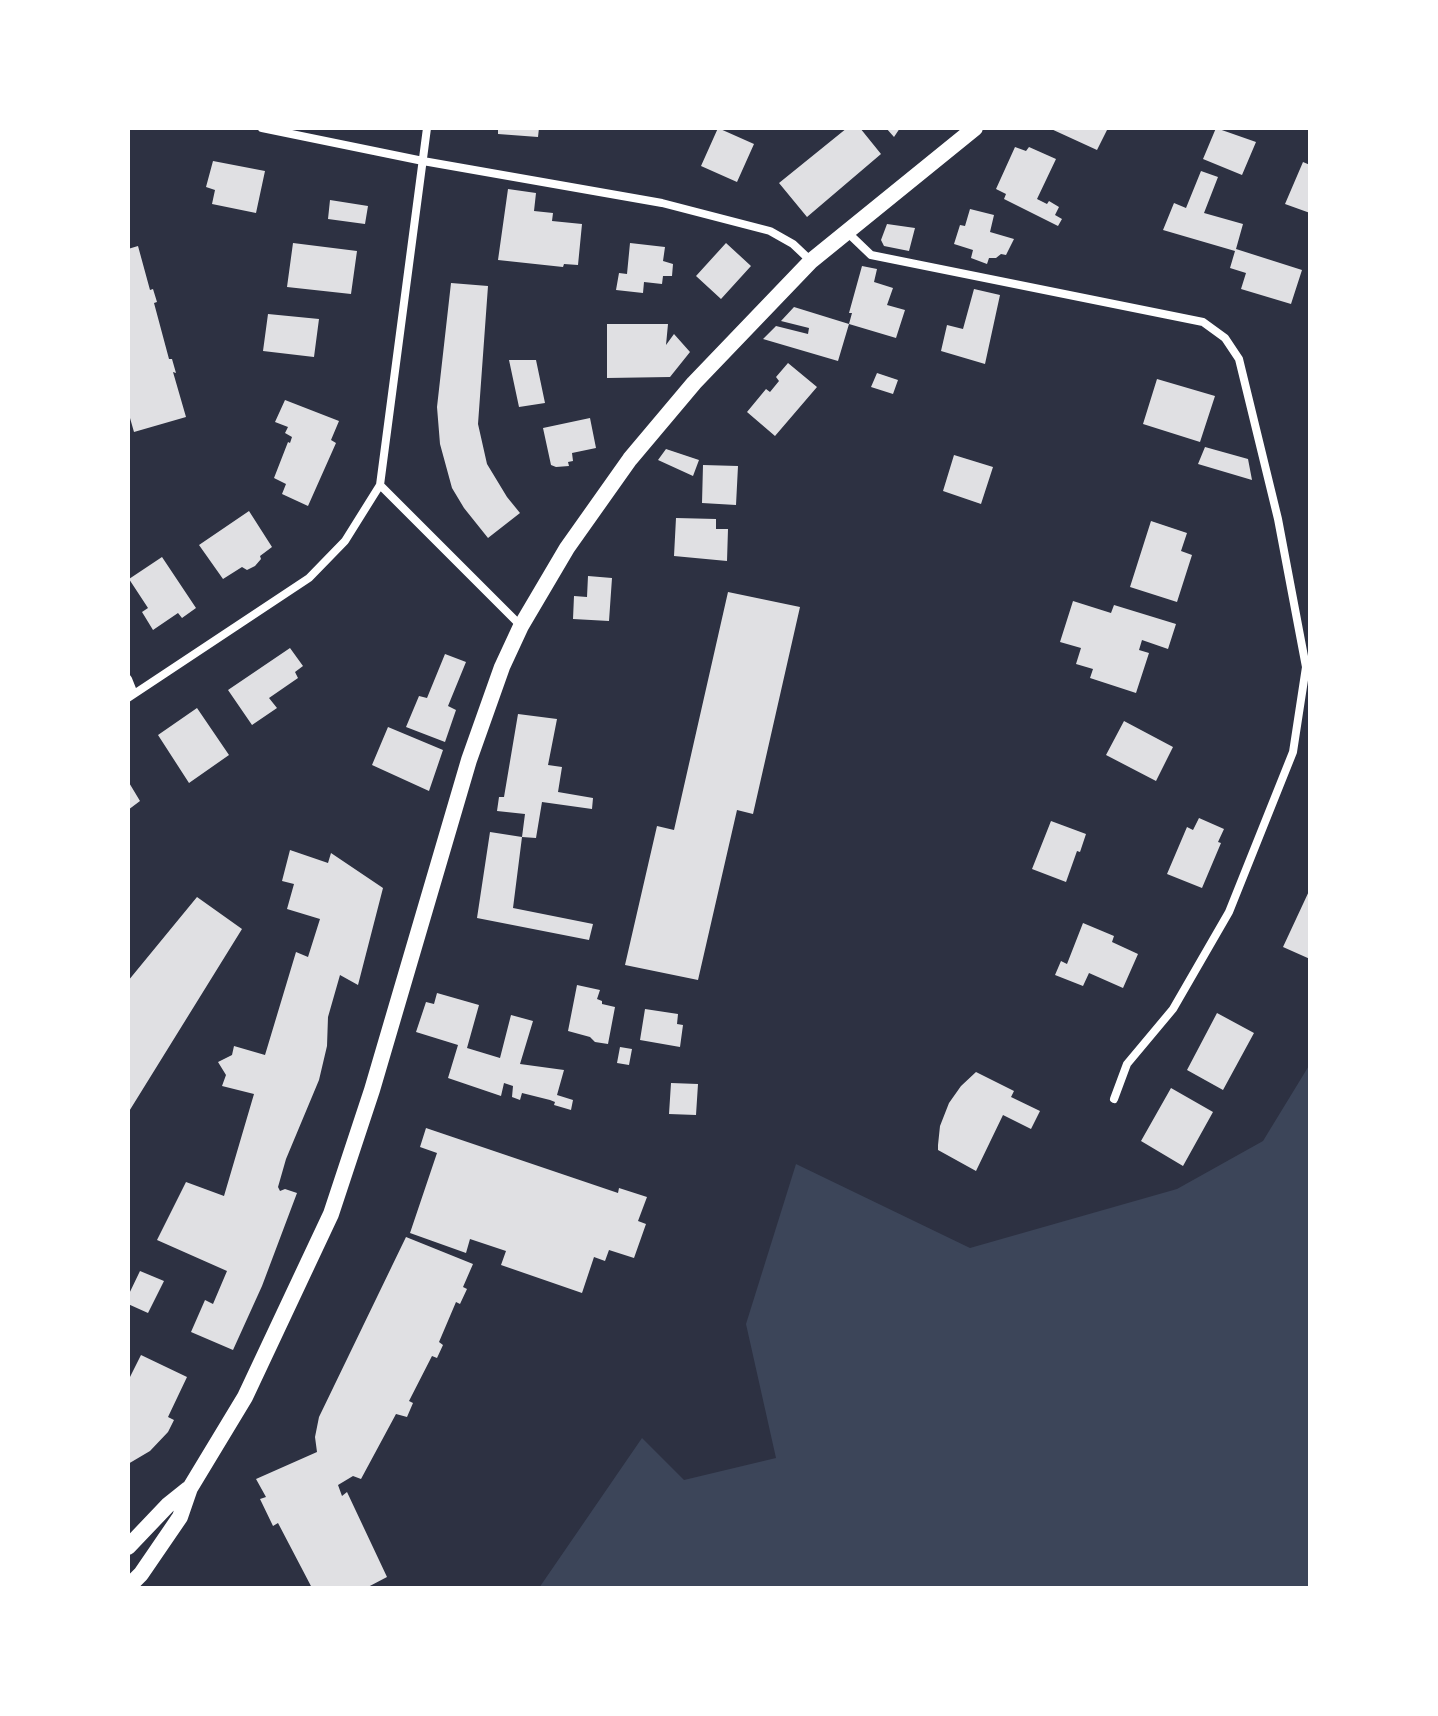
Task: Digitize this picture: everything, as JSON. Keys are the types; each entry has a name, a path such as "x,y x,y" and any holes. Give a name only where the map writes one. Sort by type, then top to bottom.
{"main road":[{"path":"128,1587 141,1574 180,1517 190,1488 245,1397 331,1214 372,1090 469,760 502,667 521,626 567,548 630,459 694,383 811,261 975,128"},
{"path":"128,1547 168,1505 190,1488"}],"street":[{"path":"262,128 423,161 662,203 770,231 793,244 811,261"},
{"path":"128,679 131,696 309,578 345,541 380,485 427,128"},
{"path":"847,232 871,255 1203,322 1225,338 1239,359 1278,519 1306,667 1293,752 1229,912 1173,1009 1127,1064 1114,1099"},
{"path":"380,485 521,626"}],"shaded area":[{"path":"1310,1064 1310,1588 539,1588 642,1438 684,1480 776,1458 746,1324 796,1164 970,1248 1177,1189 1263,1141"}],"building":[{"path":"498,128 539,128 538,137 498,134"},
{"path":"718,128 754,144 737,182 701,166"},
{"path":"847,128 860,128 881,154 807,217 779,183"},
{"path":"886,128 900,128 894,137"},
{"path":"1049,128 1108,128 1097,150"},
{"path":"1216,128 1256,142 1242,175 1203,159"},
{"path":"1015,147 1026,151 1029,147 1056,159 1037,199 1059,207 1055,215 1062,219 1058,226 1004,199 1006,194 996,189"},
{"path":"213,161 265,171 256,213 212,204 215,190 206,187"},
{"path":"1303,162 1310,165 1310,213 1285,204"},
{"path":"1201,171 1218,177 1204,213 1243,224 1236,249 1302,270 1291,304 1241,289 1246,273 1230,268 1235,251 1163,230 1174,203 1186,208"},
{"path":"508,189 536,193 534,211 553,213 552,221 582,224 578,265 564,264 563,267 498,260"},
{"path":"330,200 368,206 365,224 328,219"},
{"path":"970,209 994,215 990,232 1014,239 1006,255 989,258 987,264 971,258 973,250 954,244 960,225 965,226"},
{"path":"887,224 915,228 909,251 884,246 881,240"},
{"path":"293,243 357,251 351,294 287,287"},
{"path":"630,243 665,247 663,261 673,264 672,276 663,276 662,284 644,282 643,293 616,290 619,273 627,274"},
{"path":"726,243 751,266 721,299 696,276"},
{"path":"138,246 150,290 153,289 157,302 154,303 186,417 134,432 128,411 128,249"},
{"path":"862,266 877,269 874,282 893,288 887,305 905,310 896,338 849,324 852,313 849,313"},
{"path":"451,283 488,286 478,424 487,464 520,513 488,538 452,488 440,444 437,407"},
{"path":"974,289 1000,295 985,364 941,351 947,325 963,329"},
{"path":"794,307 849,324 838,361 763,339 776,326 808,334 809,328 781,321"},
{"path":"268,314 319,319 314,357 263,351"},
{"path":"607,324 668,324 666,345 674,334 690,352 670,377 607,378"},
{"path":"509,360 536,360 545,403 519,407"},
{"path":"788,363 817,387 775,436 747,412 766,389 770,392 779,381 776,377"},
{"path":"877,373 898,380 893,394 871,387"},
{"path":"1157,379 1215,396 1200,442 1143,424"},
{"path":"285,400 339,421 331,440 336,443 308,506 282,494 286,484 274,478 292,437 285,433 288,427 275,422"},
{"path":"590,418 596,448 572,453 573,461 568,462 569,466 551,465 543,428"},
{"path":"1205,447 1248,459 1252,480 1198,464"},
{"path":"666,449 699,460 693,476 658,460"},
{"path":"954,455 993,467 981,504 943,491"},
{"path":"703,465 738,466 736,505 702,503"},
{"path":"249,511 272,547 260,556 255,566 247,570 242,567 223,579 199,545"},
{"path":"676,518 716,519 716,529 728,529 727,561 674,556"},
{"path":"1151,521 1187,533 1181,551 1192,555 1177,602 1130,587"},
{"path":"162,557 196,608 182,618 178,613 153,630 142,612 148,608 129,579"},
{"path":"588,576 612,578 609,621 573,619 574,596 587,597"},
{"path":"728,592 800,607 753,814 737,810 698,980 625,965 657,826 674,830"},
{"path":"1073,601 1111,613 1114,605 1176,624 1168,649 1142,640 1139,650 1149,653 1136,693 1090,678 1093,669 1076,664 1081,648 1060,642"},
{"path":"290,648 303,666 295,672 298,678 269,698 277,708 252,725 228,690"},
{"path":"445,654 466,662 448,706 456,710 445,742 406,727 419,696 427,698"},
{"path":"197,708 229,755 189,783 158,735"},
{"path":"518,714 557,719 548,765 562,767 558,792 593,798 592,809 542,802 536,838 522,837 525,814 497,811 499,797 504,797"},
{"path":"1124,721 1173,747 1156,781 1106,755"},
{"path":"388,727 443,750 429,791 372,765"},
{"path":"128,781 140,801 128,810"},
{"path":"1199,818 1224,829 1202,888 1167,874 1187,827 1193,830"},
{"path":"1051,821 1086,834 1066,882 1032,869"},
{"path":"490,832 522,837 513,908 593,924 589,940 477,918"},
{"path":"290,850 328,863 331,853 383,888 358,985 340,975 328,1017 327,1046 319,1080 286,1159 278,1187 280,1191 285,1189 297,1193 262,1286 233,1350 191,1332 205,1300 213,1304 227,1271 157,1240 186,1182 224,1196 254,1094 222,1086 226,1075 218,1062 232,1055 234,1046 265,1055 296,952 308,957 320,919 287,909 294,884 282,881"},
{"path":"1310,889 1310,959 1283,947"},
{"path":"197,897 242,929 128,1113 128,981"},
{"path":"1083,923 1114,936 1112,942 1138,954 1123,988 1089,973 1083,986 1055,975 1061,961 1067,964"},
{"path":"577,985 600,990 597,999 602,1004 615,1007 608,1044 568,1031"},
{"path":"437,993 479,1005 467,1048 500,1058 511,1015 533,1021 520,1064 564,1070 557,1095 573,1100 571,1110 554,1105 555,1102 550,1100 522,1093 520,1100 512,1097 513,1086 504,1083 501,1096 448,1078 458,1045 416,1032 426,1002 434,1004"},
{"path":"645,1009 678,1014 677,1024 683,1025 680,1047 640,1040"},
{"path":"1217,1013 1254,1033 1223,1090 1187,1070"},
{"path":"620,1047 632,1049 629,1065 617,1063"},
{"path":"976,1072 1014,1091 1011,1097 1040,1111 1031,1129 1003,1115 976,1171 938,1150 938,1145 940,1126 949,1103"},
{"path":"671,1083 698,1084 696,1115 669,1114"},
{"path":"1171,1088 1213,1112 1183,1166 1141,1141"},
{"path":"426,1128 618,1193 619,1188 647,1197 638,1221 646,1224 634,1258 609,1250 605,1261 594,1257 582,1293 501,1265 506,1251 470,1239 466,1253 410,1233 437,1153 420,1147"},
{"path":"406,1237 473,1264 463,1287 467,1289 460,1304 456,1302 439,1342 443,1345 437,1358 432,1356 409,1401 413,1403 407,1417 396,1414 361,1479 353,1476 338,1485 342,1496 347,1492 387,1577 366,1588 312,1588 278,1523 273,1526 260,1499 266,1497 256,1479 317,1452 315,1437 319,1417"},
{"path":"140,1271 164,1281 148,1313 128,1304 128,1296"},
{"path":"141,1355 187,1377 168,1417 174,1420 168,1432 150,1451 128,1464 128,1381"}]}
